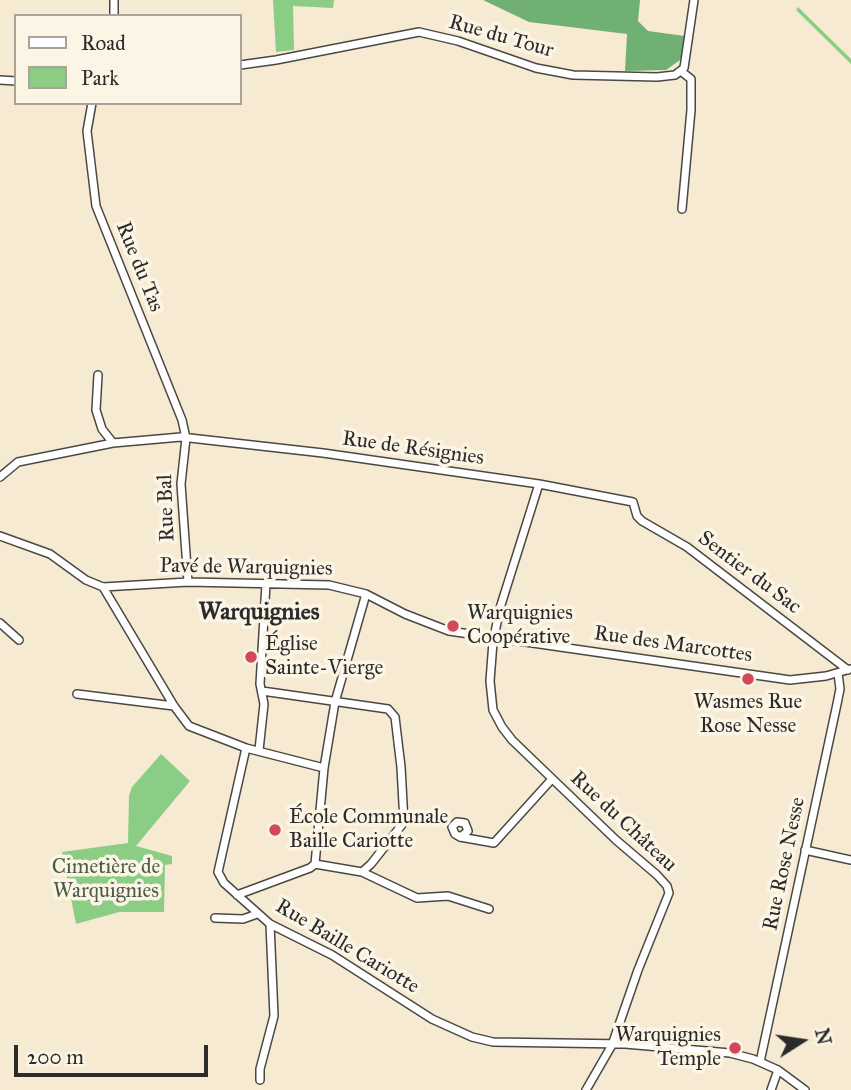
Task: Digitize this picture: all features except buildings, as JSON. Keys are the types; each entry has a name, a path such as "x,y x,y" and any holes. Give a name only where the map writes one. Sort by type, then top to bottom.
{"street":[{"path":"682,209 691,110 691,79 682,72 687,56 694,0"},
{"name":"Rue du Tour","path":"242,65 419,33 458,41 536,68 573,75 657,77 682,72"},
{"name":"Rue du Tas","path":"92,105 87,131 96,206 182,419 183,437"},
{"path":"0,477 18,462 113,443 102,429 96,410 98,375"},
{"name":"Rue de Résignies","path":"113,443 183,437 323,453 539,484 633,502"},
{"name":"Rue Bal","path":"183,437 181,484 188,582"},
{"path":"495,638 501,603 539,484"},
{"name":"Sentier du Sac","path":"633,502 637,516 642,521 687,547 850,669"},
{"path":"0,536 50,554 86,580 103,587 174,706 189,726 246,748 324,768"},
{"name":"Pavé de Warquignies","path":"103,587 188,582 329,585 366,593 434,627 495,638"},
{"path":"259,750 264,704 262,691 267,584"},
{"path":"237,895 315,864 324,768 335,702 366,593"},
{"path":"0,624 19,640"},
{"name":"Rue des Marcottes","path":"495,638 790,680 850,669"},
{"name":"Rue du Château","path":"495,638 490,689 495,715 510,738 614,839 657,875 669,891 612,1044"},
{"name":"Rue Rose Nesse","path":"760,1062 840,689 838,673"},
{"path":"262,691 393,711 401,767 404,822 362,872"},
{"path":"77,694 174,706"},
{"name":"Rue Baille Cariotte","path":"246,748 218,867 220,877 270,924 332,955 432,1019 472,1037 517,1043 612,1044 730,1053 778,1070 805,1090"},
{"path":"460,837 494,843 552,779"},
{"path":"805,850 851,860"},
{"path":"315,864 362,872 417,898 449,896 489,909"},
{"path":"215,918 243,919 257,914"},
{"path":"260,1080 260,1069 274,1016 270,924"},
{"path":"586,1090 612,1044"},
{"path":"771,1090 778,1070"}],"green space":[{"path":"273,0 334,0 333,8 293,6 294,50 276,52"},
{"path":"483,0 640,0 638,21 648,31 685,36 683,53 680,60 666,70 625,71 627,34 529,22"},
{"path":"798,7 851,59 851,64 796,10"},
{"name":"Cimetière de Warquignies","path":"161,754 190,781 136,846 172,856 172,864 165,865 164,912 119,912 76,924 62,852 128,843 129,796 132,787"}],"place":[{"name":"Warquignies Coopérative","path":"453,626"},
{"name":"Église Sainte-Vierge","path":"251,657"},
{"name":"Wasmes Rue Rose Nesse","path":"748,679"},
{"name":"École Communale Baille Cariotte","path":"275,830"},
{"name":"Warquignies Temple","path":"735,1048"}],"district":[{"name":"Warquignies","path":"259,613"}]}
